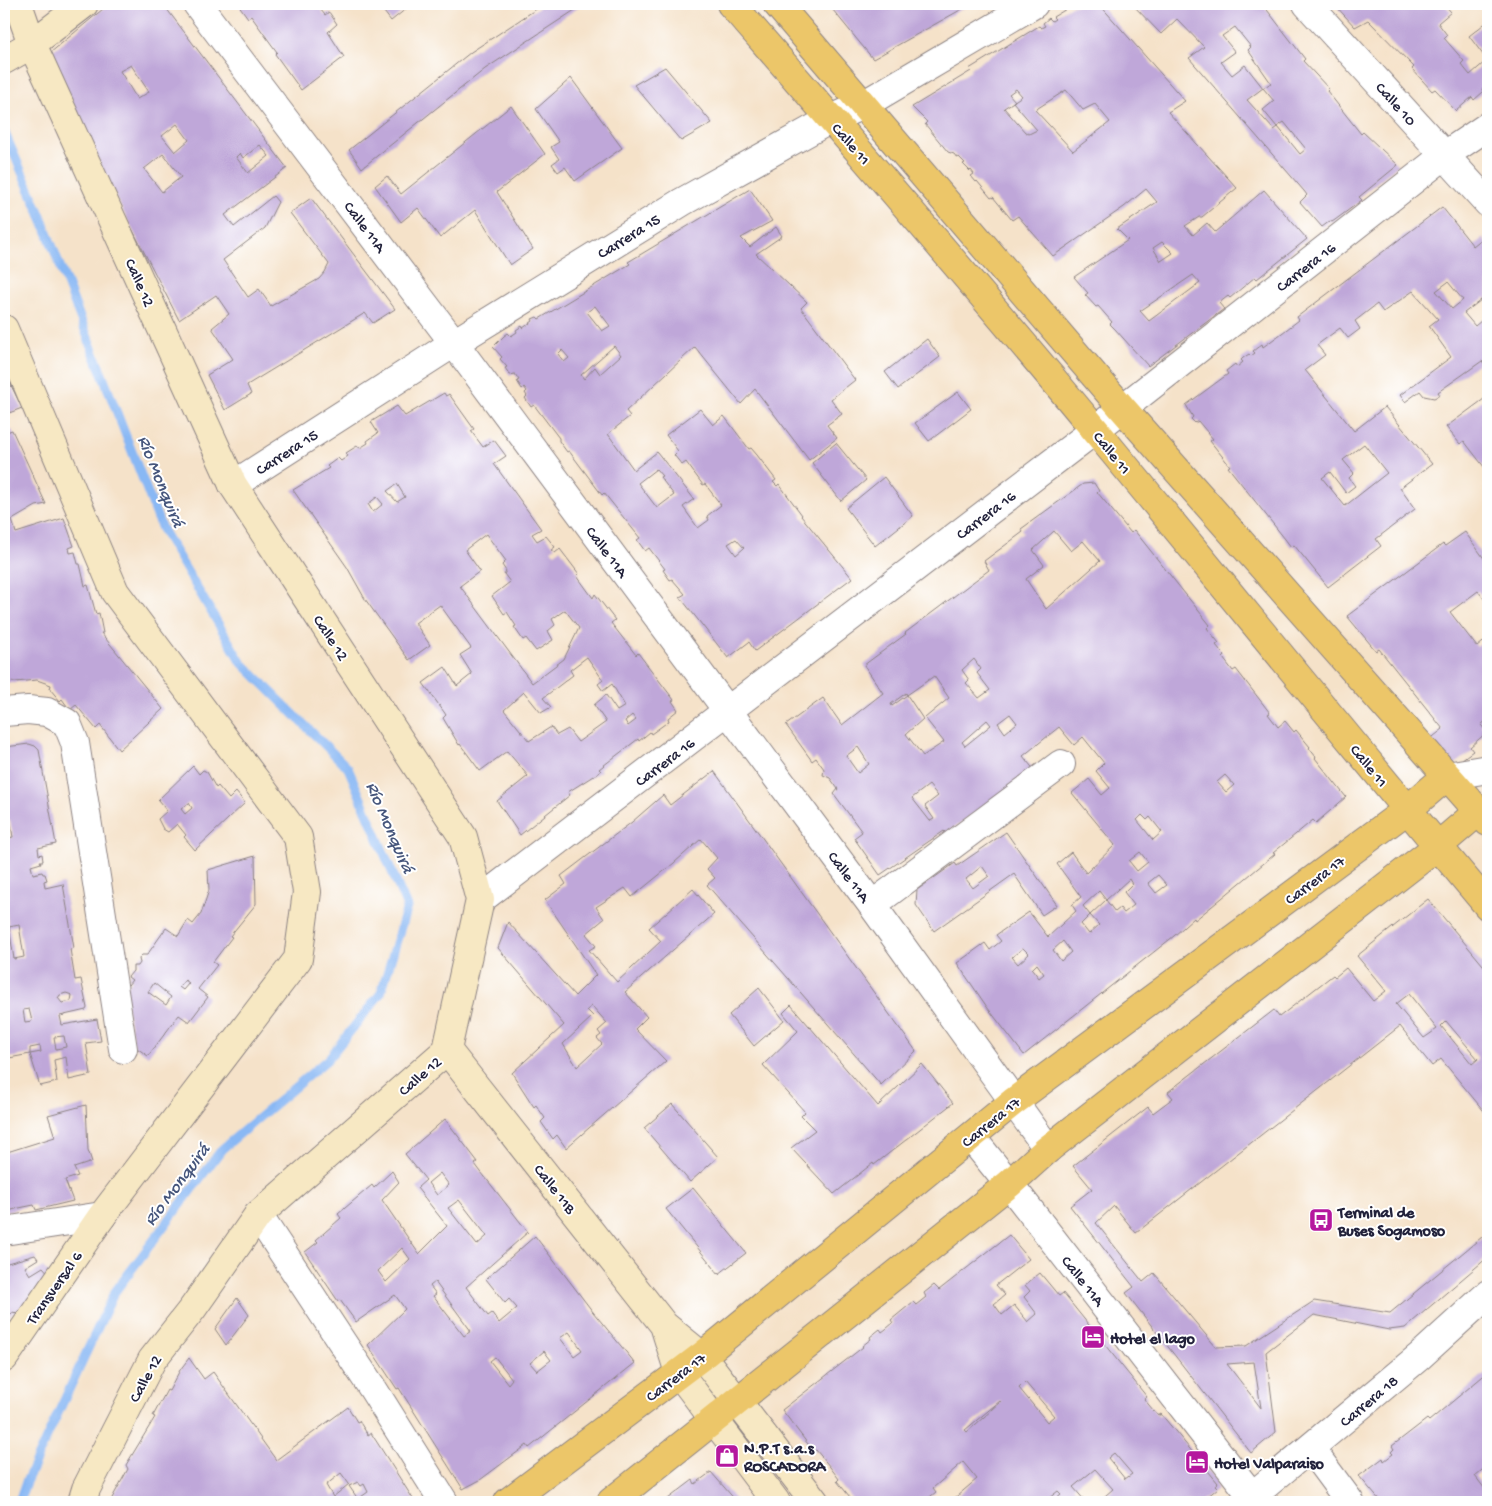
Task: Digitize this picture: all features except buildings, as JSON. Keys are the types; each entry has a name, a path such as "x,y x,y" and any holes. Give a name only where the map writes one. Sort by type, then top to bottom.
{"main road":[{"name":"Calle 11","path":"731,4 896,194 1096,430 1488,906"},
{"name":"Calle 11","path":"777,4 1123,409 1447,776 1485,810"},
{"name":"Carrera 17","path":"508,1502 702,1356 1014,1102 1407,810 1447,776"},
{"path":"611,1502 1010,1184 1048,1149 1485,810"}],"street":[{"path":"4,15 19,4"},
{"name":"Calle 12","path":"19,4 15,53 233,485 463,836 480,900 447,1050 258,1215 193,1308 152,1360 86,1489 82,1502"},
{"path":"15,53 84,4"},
{"name":"Calle 11A","path":"197,4 454,343 872,905 1048,1149"},
{"name":"Carrera 15","path":"233,485 454,343 682,202 831,119 863,105 1034,4"},
{"name":"Calle 10","path":"1307,4 1488,203"},
{"name":"Carrera 16","path":"480,900 1096,430 1445,155 1488,126"},
{"path":"4,329 115,592 298,837 308,892 298,958 102,1216 4,1232"},
{"path":"4,712 28,710 47,712 67,724 75,743 123,1049"},
{"path":"872,905 1061,764"},
{"path":"1447,776 1488,769"},
{"name":"Calle 11B","path":"447,1050 664,1325 702,1356 815,1502"},
{"name":"Calle 11A","path":"971,1137 1010,1184 1248,1499"},
{"path":"258,1215 373,1389 444,1502"},
{"name":"Transversal 6","path":"4,1358 102,1216"},
{"name":"Carrera 18","path":"1248,1499 1420,1356 1488,1294"},
{"name":"Calle 11B","path":"664,1325 679,1373 776,1502"},
{"path":"1310,1448 1350,1502"}],"waterway":[{"name":"Río Monquirá","path":"4,131 40,214 162,529 241,662 348,768 407,907 381,993 328,1059 222,1149 114,1293 26,1482 19,1502"}],"place":[{"name":"Terminal de Buses Sogamoso","path":"1321,1220"},
{"name":"Hotel el lago","path":"1093,1337"},
{"name":"N.P.T s.a.s ROSCADORA","path":"727,1456"},
{"name":"Hotel Valparaiso","path":"1197,1462"}]}
